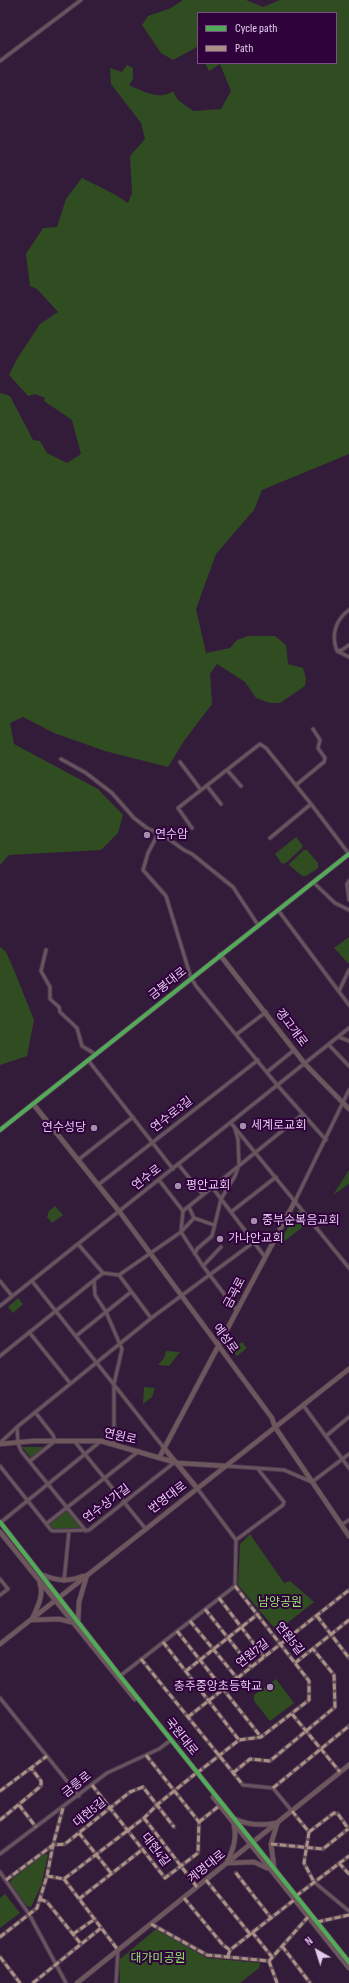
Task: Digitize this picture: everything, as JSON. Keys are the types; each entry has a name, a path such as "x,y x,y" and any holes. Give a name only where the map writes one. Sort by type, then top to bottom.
{"street":[{"path":"0,61 81,0"},
{"path":"349,610 338,624 333,640 336,651 349,657"},
{"path":"336,651 342,650 349,645"},
{"path":"296,785 324,762 325,758 318,748 320,740 313,729"},
{"path":"192,828 178,808 260,744 266,748 296,785 349,854"},
{"path":"61,759 86,773 112,793 134,818 192,854 233,887 258,925"},
{"path":"180,762 201,790"},
{"path":"227,770 241,786"},
{"path":"207,786 222,804"},
{"path":"270,838 311,804"},
{"path":"158,834 148,853 143,870 166,896 191,978 278,1086 326,1140"},
{"name":"금봉대로","path":"0,1130 34,1105 95,1054 349,854"},
{"path":"349,881 347,884 349,900"},
{"path":"313,882 335,903 349,910"},
{"path":"278,910 349,1005"},
{"path":"46,950 41,970 50,987 50,999 59,1007 60,1012 77,1028 82,1046 95,1054"},
{"name":"갱고개로","path":"220,955 266,1012 294,1050 349,1109"},
{"path":"339,991 349,970"},
{"path":"237,1034 266,1012"},
{"name":"연수로","path":"0,1306 306,1064 349,1028"},
{"path":"339,1037 349,1041"},
{"path":"329,1045 349,1066"},
{"path":"267,1072 294,1050"},
{"path":"88,1060 173,1169"},
{"name":"연수로3길","path":"98,1185 258,1060"},
{"name":"금곡로","path":"159,1458 295,1201 349,1090"},
{"name":"예성로","path":"34,1105 119,1211 218,1347 272,1418 275,1427 349,1536"},
{"path":"183,1211 303,1114"},
{"path":"78,1160 133,1117"},
{"path":"231,1122 349,1268"},
{"path":"195,1254 197,1249 212,1236 221,1199 235,1176 239,1166 238,1139 234,1126"},
{"path":"178,1164 203,1195"},
{"path":"231,1212 276,1177"},
{"path":"159,1180 183,1211 181,1232 210,1276 238,1311"},
{"path":"212,1187 265,1257"},
{"path":"189,1206 194,1218 214,1225"},
{"path":"78,1244 103,1273 119,1275 181,1232 194,1218"},
{"path":"0,1444 35,1412 151,1318 210,1276 254,1242"},
{"path":"203,1266 221,1247"},
{"path":"0,1356 55,1310 103,1273"},
{"path":"119,1275 151,1318"},
{"path":"94,1280 95,1295 106,1312 122,1349 114,1384 114,1445"},
{"path":"0,1281 12,1296"},
{"path":"32,1281 197,1488 236,1540 235,1586 120,1676"},
{"path":"76,1336 132,1292"},
{"path":"29,1332 70,1383"},
{"name":"번영대로","path":"0,1644 32,1620 145,1528 349,1369"},
{"path":"303,1406 349,1468"},
{"path":"30,1461 55,1441 53,1435 35,1412"},
{"path":"326,1436 349,1417"},
{"path":"17,1428 20,1449 86,1531"},
{"name":"연원로","path":"0,1444 55,1441 101,1441 176,1463 226,1466"},
{"path":"0,1522 101,1441"},
{"path":"75,1442 145,1528"},
{"path":"46,1524 139,1451"},
{"path":"226,1466 291,1472 312,1482 349,1454"},
{"name":"연수상가길","path":"0,1466 53,1531 86,1531 176,1463"},
{"path":"236,1540 284,1502 258,1469"},
{"path":"341,1525 349,1520"},
{"name":"국원대로","path":"0,1522 41,1574 57,1599"},
{"path":"64,1581 69,1531"},
{"name":"국원대로","path":"0,1532 120,1676 349,1968"},
{"path":"41,1574 64,1581 70,1581 87,1575"},
{"path":"39,1580 41,1596 32,1620 59,1619 76,1622 79,1602 87,1575"},
{"path":"0,1579 8,1588 0,1595"},
{"name":"연원5길","path":"235,1586 309,1681 309,1700 261,1737 239,1740"},
{"name":"연원7길","path":"188,1717 349,1590"},
{"path":"219,1598 264,1657"},
{"path":"205,1609 251,1667"},
{"path":"186,1671 258,1614"},
{"path":"317,1616 349,1658"},
{"path":"295,1663 349,1620"},
{"path":"190,1621 237,1678"},
{"name":"국원대로","path":"76,1622 170,1740"},
{"path":"177,1631 261,1737"},
{"path":"64,1879 144,1818 158,1804 239,1740 163,1642"},
{"path":"233,1773 250,1759 270,1761 336,1707 334,1675 313,1649"},
{"path":"141,1659 243,1785 273,1788 309,1832"},
{"path":"0,1698 79,1796"},
{"path":"292,1714 340,1772"},
{"path":"273,1788 349,1726"},
{"name":"금릉로","path":"0,1854 79,1796 107,1773 159,1749 170,1740"},
{"path":"146,1755 198,1822 219,1806"},
{"path":"0,1791 47,1756"},
{"name":"계명대로","path":"77,1983 349,1765"},
{"path":"0,1820 42,1786 41,1781 31,1768"},
{"name":"국원대로","path":"196,1773 219,1806 233,1821"},
{"name":"대현4길","path":"92,1785 165,1878 198,1853 198,1822"},
{"name":"대현5길","path":"6,1880 53,1845 65,1844 130,1792 143,1787 158,1804 174,1827"},
{"path":"19,1805 36,1828"},
{"path":"0,1937 37,1908 47,1876 53,1845 63,1808"},
{"path":"271,1844 306,1849 323,1849 349,1830 338,1814 334,1813 309,1832 306,1849 304,1863 314,1882 349,1911"},
{"path":"144,1818 197,1887"},
{"path":"233,1821 263,1826 278,1823 271,1844 272,1869 254,1862 243,1861 226,1863 233,1849 235,1833 233,1821"},
{"path":"79,1833 111,1873"},
{"path":"79,1899 143,1849"},
{"path":"228,1956 230,1950 314,1882 349,1856"},
{"path":"339,1863 349,1874"},
{"path":"0,1872 29,1914 66,1983"},
{"path":"236,1873 271,1918"},
{"path":"47,1876 64,1879 118,1950 116,1983"},
{"path":"206,1880 272,1957"},
{"path":"184,1898 223,1945 230,1950"},
{"name":"국원대로","path":"295,1898 317,1922 349,1962"},
{"path":"40,1899 47,1902 81,1944"},
{"path":"317,1922 349,1915"},
{"path":"269,1961 308,1917"},
{"path":"73,1934 94,1919"},
{"path":"151,1924 207,1955 269,1961"},
{"path":"33,1983 101,1928"},
{"path":"282,1946 310,1983"},
{"path":"0,1957 20,1983"},
{"path":"269,1961 277,1983"}],"green space":[{"path":"183,0 246,0 263,7 280,0 349,0 349,454 262,490 254,510 216,554 196,609 206,653 230,648 237,640 248,636 275,636 286,645 288,664 303,668 306,678 305,686 280,703 270,703 256,698 245,682 217,664 210,674 212,704 184,741 168,767 105,751 54,733 23,717 10,723 14,744 98,789 123,815 118,833 101,850 9,855 0,865 0,393 10,396 33,440 40,441 47,453 67,463 81,454 72,420 44,401 45,398 35,394 28,396 9,375 17,359 40,324 58,312 37,289 30,286 26,254 43,228 57,227 66,199 82,178 114,194 128,203 132,193 130,156 145,139 141,123 111,84 110,68 122,72 127,65 133,68 133,79 129,85 145,92 157,95 168,94 173,91 178,100 193,111 221,109 231,91 220,64 337,64 337,12 197,12 197,47 173,60 161,53 142,25 148,16 171,8"},
{"path":"206,64 220,64 209,71"},
{"path":"296,837 303,846 302,848 286,863 282,864 275,854"},
{"path":"304,850 307,850 318,863 318,868 306,876 302,876 289,865"},
{"path":"349,937 349,963 348,963 334,948"},
{"path":"0,947 6,952 34,1020 27,1056 0,1065"},
{"path":"349,1170 349,1184 333,1195"},
{"path":"55,1206 63,1215 52,1223 47,1217 49,1211"},
{"path":"299,1210 309,1222 278,1246 296,1212"},
{"path":"18,1298 23,1304 13,1313 8,1307"},
{"path":"242,1342 247,1348 237,1356 232,1350"},
{"path":"166,1351 180,1352 169,1366 158,1365 164,1358"},
{"path":"144,1387 155,1388 152,1397 143,1404"},
{"path":"22,1447 44,1447 44,1448 31,1458"},
{"path":"68,1509 81,1526 79,1530 53,1530 49,1524"},
{"name":"남양공원","path":"250,1534 284,1583 290,1581 314,1602 277,1631 238,1585 240,1544"},
{"path":"276,1679 294,1703 270,1721 254,1701 254,1695"},
{"path":"45,1853 48,1855 41,1886 31,1907 27,1906 10,1883 12,1879"},
{"path":"5,1894 20,1913 0,1928 0,1898"},
{"name":"대가미공원","path":"156,1929 207,1958 260,1963 259,1968 240,1983 120,1983 119,1960"}],"marked path":[{"path":"197,1773 239,1740 261,1737 309,1700 309,1681 235,1586"},
{"path":"188,1717 349,1590"},
{"path":"219,1598 264,1657"},
{"path":"205,1609 251,1667"},
{"path":"186,1671 258,1614"},
{"path":"317,1616 349,1658"},
{"path":"295,1663 349,1620"},
{"path":"190,1621 237,1678"},
{"path":"177,1631 261,1737"},
{"path":"163,1642 239,1740"},
{"path":"233,1773 250,1759 270,1761 335,1707 334,1675 313,1649"},
{"path":"141,1659 243,1785"},
{"path":"292,1714 340,1772"},
{"path":"273,1788 349,1726"},
{"path":"92,1785 165,1878 198,1853 199,1822 146,1755"},
{"path":"0,1791 47,1756"},
{"path":"0,1820 41,1786 41,1781 31,1768"},
{"path":"47,1876 64,1879 144,1818 158,1804 195,1774"},
{"path":"6,1880 53,1845 65,1844 130,1792 143,1787 174,1827"},
{"path":"19,1805 36,1827"},
{"path":"199,1822 219,1806"},
{"path":"0,1937 37,1908 47,1876 53,1845 63,1808"},
{"path":"292,1811 309,1832"},
{"path":"309,1832 334,1813 338,1814 349,1830"},
{"path":"144,1818 197,1887"},
{"path":"271,1844 323,1849 348,1829"},
{"path":"309,1832 304,1863 314,1882"},
{"path":"79,1833 111,1873"},
{"path":"79,1899 143,1849"},
{"path":"296,1896 349,1856"},
{"path":"339,1863 349,1874"},
{"path":"236,1873 271,1918"},
{"path":"64,1879 118,1950"},
{"path":"206,1880 250,1934"},
{"path":"184,1898 223,1945 230,1950"},
{"path":"40,1899 47,1902 81,1944"},
{"path":"228,1956 230,1950 294,1900"},
{"path":"317,1922 349,1915"},
{"path":"151,1924 207,1955 269,1961 308,1917"},
{"path":"73,1934 95,1919"},
{"path":"33,1983 101,1928"},
{"path":"252,1932 272,1957"},
{"path":"282,1946 310,1983"},
{"path":"0,1957 20,1983"},
{"path":"269,1961 277,1983"}],"cycle path":[{"path":"0,1130 349,854"},
{"path":"0,1522 120,1676 349,1962"}],"place":[{"name":"연수암","path":"147,835"},
{"name":"세계로교회","path":"243,1126"},
{"name":"연수성당","path":"94,1128"},
{"name":"평안교회","path":"178,1186"},
{"name":"중부순복음교회","path":"254,1221"},
{"name":"가나안교회","path":"220,1239"},
{"name":"충주중앙초등학교","path":"270,1687"}]}
